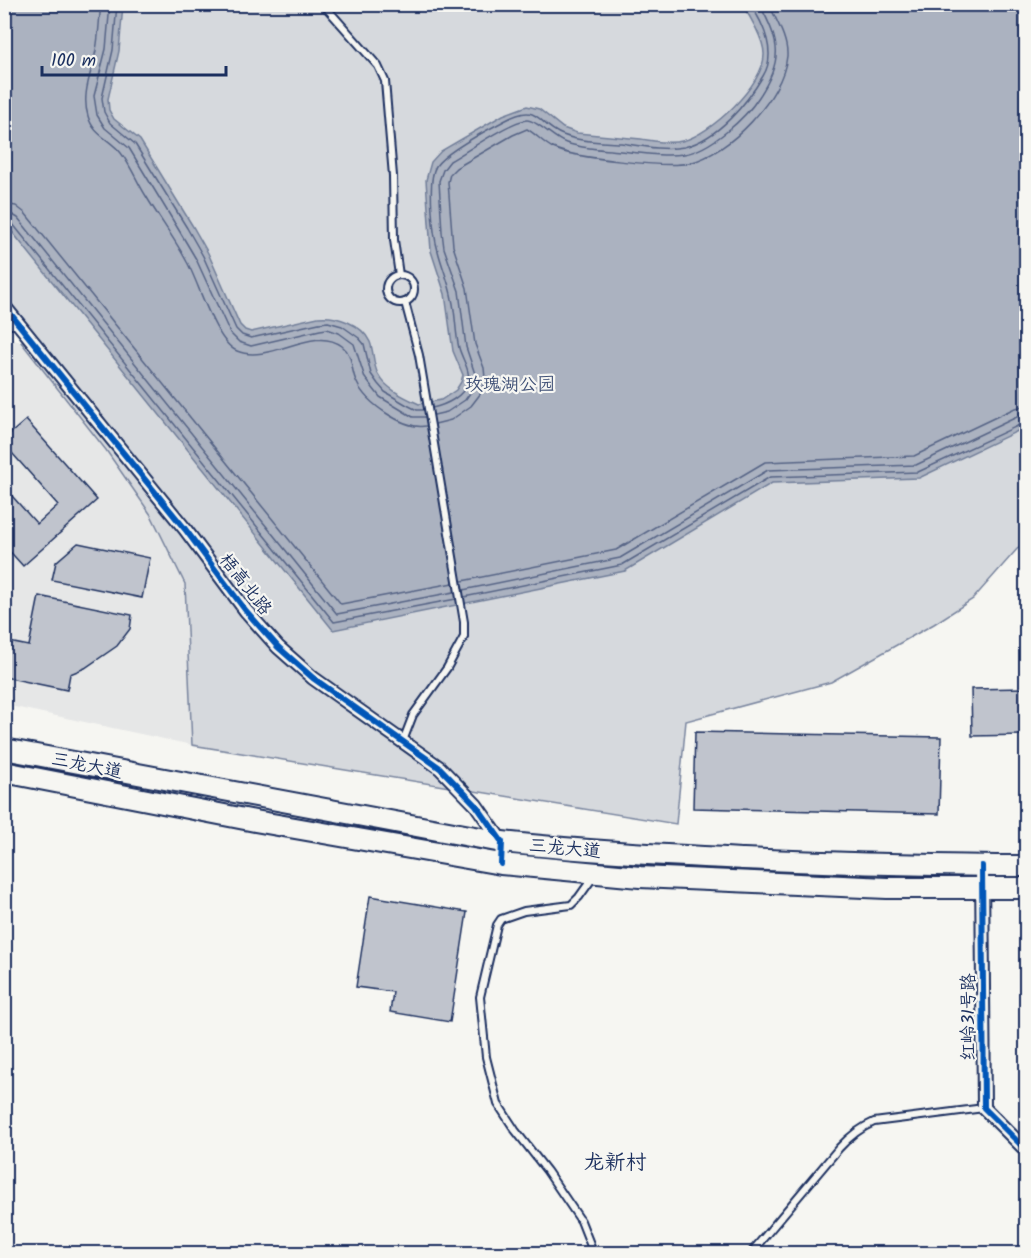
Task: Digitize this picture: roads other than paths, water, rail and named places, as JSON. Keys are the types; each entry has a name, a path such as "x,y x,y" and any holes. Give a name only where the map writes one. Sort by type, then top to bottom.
{"main road":[{"name":"三龙大道","path":"4,749 502,842 573,850 887,866 1026,866"},
{"name":"三龙大道","path":"4,772 255,821 501,864 640,877 875,888 1026,888"}],"street":[{"name":"梧高北路","path":"4,306 185,529 246,611 278,647 313,678 440,768 476,805 502,842"},
{"path":"501,864 502,842"},
{"name":"红岭31号路","path":"982,866 984,1108"},
{"path":"984,1108 1026,1150"}],"lane":[{"path":"323,4 378,66 385,81 392,154 394,240 399,274"},
{"path":"399,274 408,277 414,284 412,297 400,303 391,300 386,291 390,278 399,274"},
{"path":"403,742 413,715 447,668 464,638 464,622 421,365 405,302"},
{"path":"4,325 20,325"},
{"path":"594,1254 580,1221 498,1104 486,1058 480,997 497,925 501,919 524,911 571,905 596,873"},
{"path":"750,1254 839,1148 862,1127 874,1122 984,1108"}],"water":[{"path":"4,5 123,5 119,51 108,99 109,110 114,119 140,140 192,225 208,253 240,325 251,332 318,317 348,322 361,330 370,342 375,367 381,379 396,392 419,404 441,400 456,390 463,375 453,351 445,294 431,251 426,180 431,162 441,151 503,115 527,106 539,109 563,128 577,133 667,142 677,142 694,137 721,119 734,106 756,79 762,66 764,54 762,42 742,5 1026,5 1026,427 919,478 772,483 625,571 333,630 5,223"}],"district":[{"name":"龙新村","path":"615,1162"}],"park label":[{"name":"玫瑰湖公园","path":"510,384"}]}
